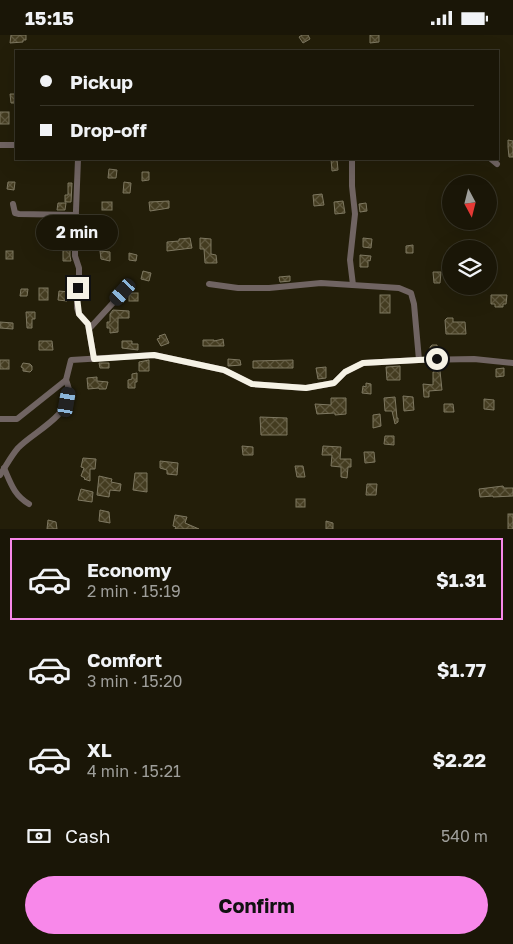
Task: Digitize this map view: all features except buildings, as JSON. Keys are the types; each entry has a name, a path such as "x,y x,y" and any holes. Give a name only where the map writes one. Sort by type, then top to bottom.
{"street":[{"path":"0,145 15,145"},
{"path":"78,160 75,256 79,268 77,308 90,329 94,359"},
{"path":"352,160 355,214 350,260 354,285"},
{"path":"491,160 497,164"},
{"path":"13,204 15,213 19,214 76,215"},
{"path":"210,284 238,288 269,288 321,283 399,288 411,293 414,304 419,360"},
{"path":"90,329 123,292"},
{"path":"0,475 4,465 18,448 63,410 69,391 66,380 71,360 154,355 224,370 252,384 306,388 334,383 345,372 363,363 474,359 513,363"},
{"path":"0,419 17,419 66,380"},
{"path":"4,465 14,490 20,499 29,504"}],"route":[{"path":"78,288 77,308 90,329 94,359 154,355 224,370 252,384 306,388 334,383 345,372 363,363 437,359"}]}
